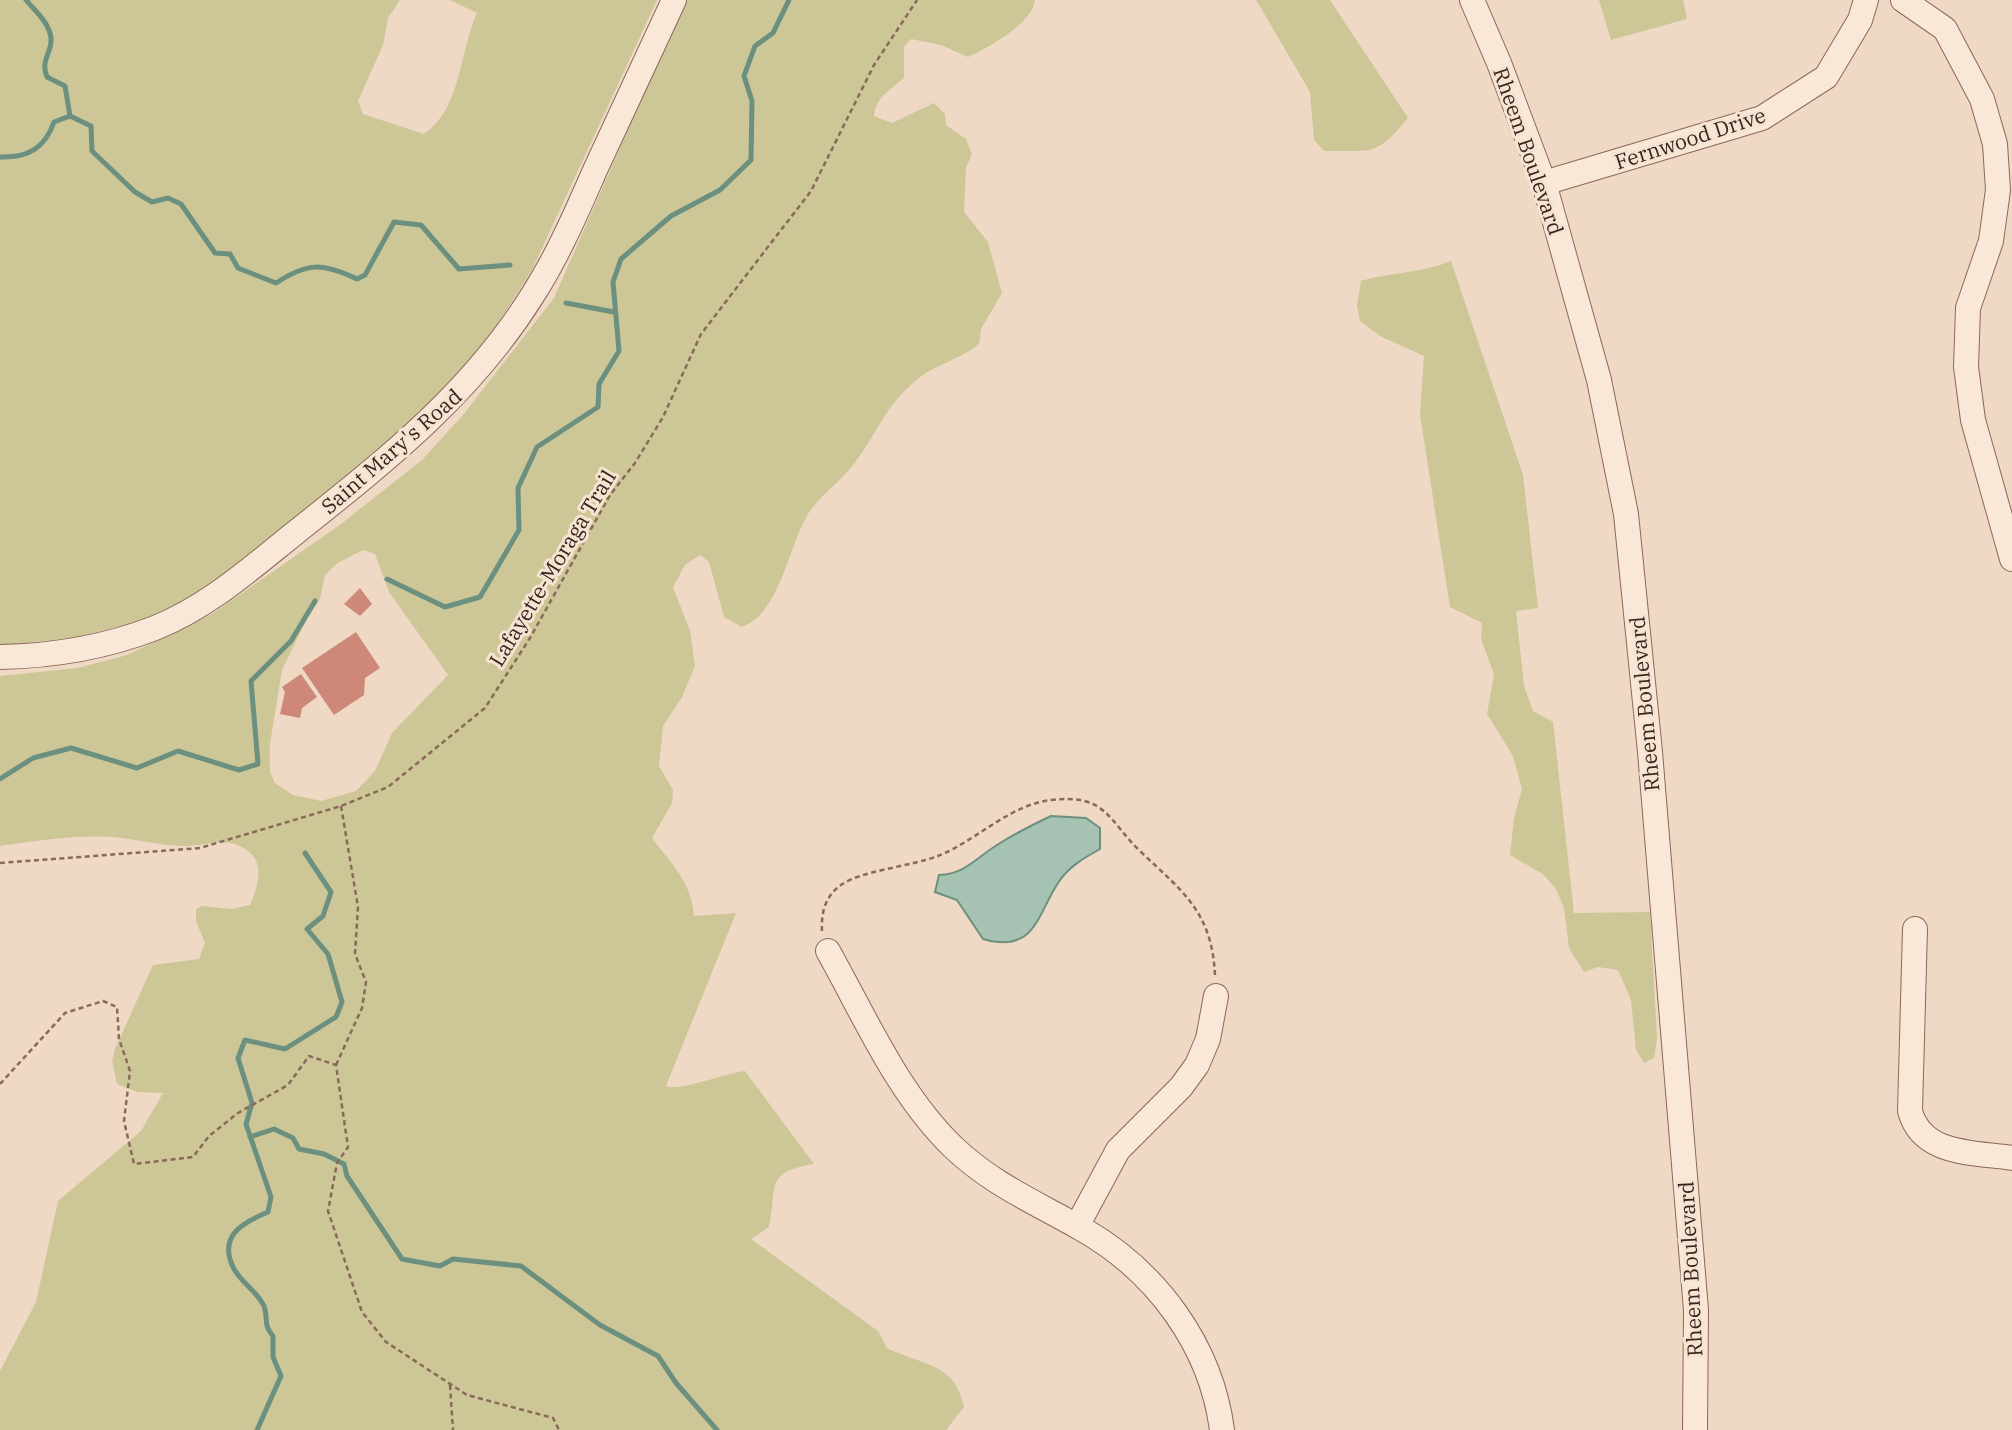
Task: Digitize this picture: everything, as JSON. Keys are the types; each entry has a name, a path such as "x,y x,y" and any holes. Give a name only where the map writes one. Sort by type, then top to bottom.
{"street":[{"name":"Saint Mary's Road","path":"0,657 37,656 107,643 156,628 202,604 346,493 430,422 498,347 534,293 572,222 674,0"},
{"name":"Rheem Boulevard","path":"1472,0 1544,183 1599,380 1626,514 1650,752 1696,1310 1695,1430"},
{"name":"Fernwood Drive","path":"1544,183 1762,118 1826,77 1860,20 1866,0"},
{"path":"1903,0 1945,29 1982,99 1995,144 1998,190 1991,241 1968,308 1966,368 1973,420 2012,559"},
{"path":"1915,929 1910,1111 1914,1125 1925,1139 1938,1146 2012,1158"},
{"path":"828,951 886,1054 933,1126 996,1183 1077,1226 1133,1265 1187,1329 1211,1382 1222,1430"},
{"path":"1077,1226 1118,1150 1181,1087 1197,1065 1208,1039 1216,996"}],"path":[{"name":"Lafayette-Moraga Trail","path":"0,863 200,848 341,806 388,788 485,708 530,638 610,495 635,463 663,417 701,334 811,191 874,65 917,0"},
{"path":"828,951 821,930 825,902 843,883 954,849 1007,816 1028,807 1050,800 1075,800 1098,805 1110,814 1131,842 1175,881 1199,910 1213,950 1216,996"},
{"path":"341,806 358,907 355,954 366,982 362,1008 346,1037 336,1065 348,1147 337,1163 328,1210 362,1312 386,1342 450,1385 467,1395 553,1418 559,1430"},
{"path":"0,1084 65,1013 103,1001 117,1007 119,1039 130,1071 124,1121 134,1164 193,1157 209,1136 238,1113 288,1085 309,1056 336,1065"},
{"path":"450,1385 453,1430"}],"shaded area":[{"path":"0,0 400,0 388,18 383,45 358,101 363,114 424,134 436,123 452,95 477,13 450,0 657,0 532,270 465,375 369,461 202,591 143,621 76,637 0,646"},
{"path":"685,0 1035,0 1032,9 1018,26 998,41 968,57 941,45 911,39 904,47 904,78 884,94 877,104 874,116 892,123 934,103 945,114 946,125 966,139 972,154 966,168 964,212 988,242 1002,293 981,329 979,344 925,373 906,389 887,412 858,459 812,508 774,594 766,608 755,619 742,627 724,617 709,562 700,555 685,565 673,587 690,631 695,666 682,697 663,726 659,766 673,790 672,803 652,838 685,883 694,916 736,913 666,1086 692,1084 745,1071 814,1164 798,1167 780,1177 774,1192 769,1227 751,1239 878,1331 887,1348 945,1373 960,1392 964,1407 946,1430 0,1430 0,1371 36,1302 58,1201 141,1131 163,1093 137,1092 117,1084 112,1061 153,965 199,959 205,943 196,921 196,909 202,906 232,909 250,905 257,884 258,870 254,857 248,851 225,842 177,846 98,837 0,846 0,676 78,668 127,655 212,614 341,524 422,460 463,415 554,298","holes":["363,550 375,554 389,592 448,675 392,733 375,771 356,791 321,801 293,795 275,783 270,772 270,744 282,670 320,599 325,575 336,564"]},
{"path":"1256,0 1330,0 1408,118 1397,131 1380,146 1372,149 1324,151 1314,140 1310,92"},
{"path":"1599,0 1683,0 1687,19 1611,40"},
{"path":"1451,261 1523,475 1538,608 1516,611 1524,686 1533,711 1553,722 1574,913 1650,912 1657,1038 1654,1058 1644,1063 1636,1050 1631,1000 1618,970 1598,967 1584,972 1569,948 1564,908 1556,889 1543,874 1510,855 1514,818 1522,789 1513,756 1487,714 1494,674 1481,639 1482,623 1450,607 1420,415 1424,356 1380,336 1360,321 1357,306 1361,281"},
{"path":"1051,816 1086,818 1100,828 1100,849 1077,863 1062,877 1039,919 1024,936 1014,941 983,939 957,900 935,892 939,875 956,872 1003,841"}],"building":[{"path":"360,588 372,604 360,616 344,604"},
{"path":"356,632 380,668 365,678 364,695 334,715 302,668"},
{"path":"301,674 317,697 302,708 300,718 280,714 285,692 282,687"}],"waterway":[{"path":"26,0 50,32 51,44 45,61 47,77 65,86 70,116 91,126 92,151 135,192 152,202 168,198 181,204 215,253 230,254 238,268 276,283 297,271 316,267 334,270 357,279 365,275 394,222 421,225 459,269 510,265"},
{"path":"387,579 445,607 480,597 519,530 518,488 537,447 598,407 599,384 619,351 613,282 621,259 671,216 720,190 751,160 752,101 744,76 755,46 773,33 789,0"},
{"path":"0,157 19,156 34,150 46,139 54,122 70,116"},
{"path":"566,303 614,312"},
{"path":"0,779 33,758 71,748 137,768 178,751 239,770 258,764 251,681 291,641 315,601"},
{"path":"257,1430 281,1376 273,1357 273,1336 268,1328 264,1306 236,1272 229,1256 231,1238 242,1225 268,1212 271,1197 246,1124 252,1103 238,1058 245,1040 285,1049 336,1017 342,1002 328,954 307,929 323,916 331,892 305,853"},
{"path":"250,1137 274,1129 293,1138 299,1149 324,1154 344,1164 347,1176 402,1259 440,1266 453,1259 521,1266 600,1325 658,1356 676,1383 717,1430"}]}
